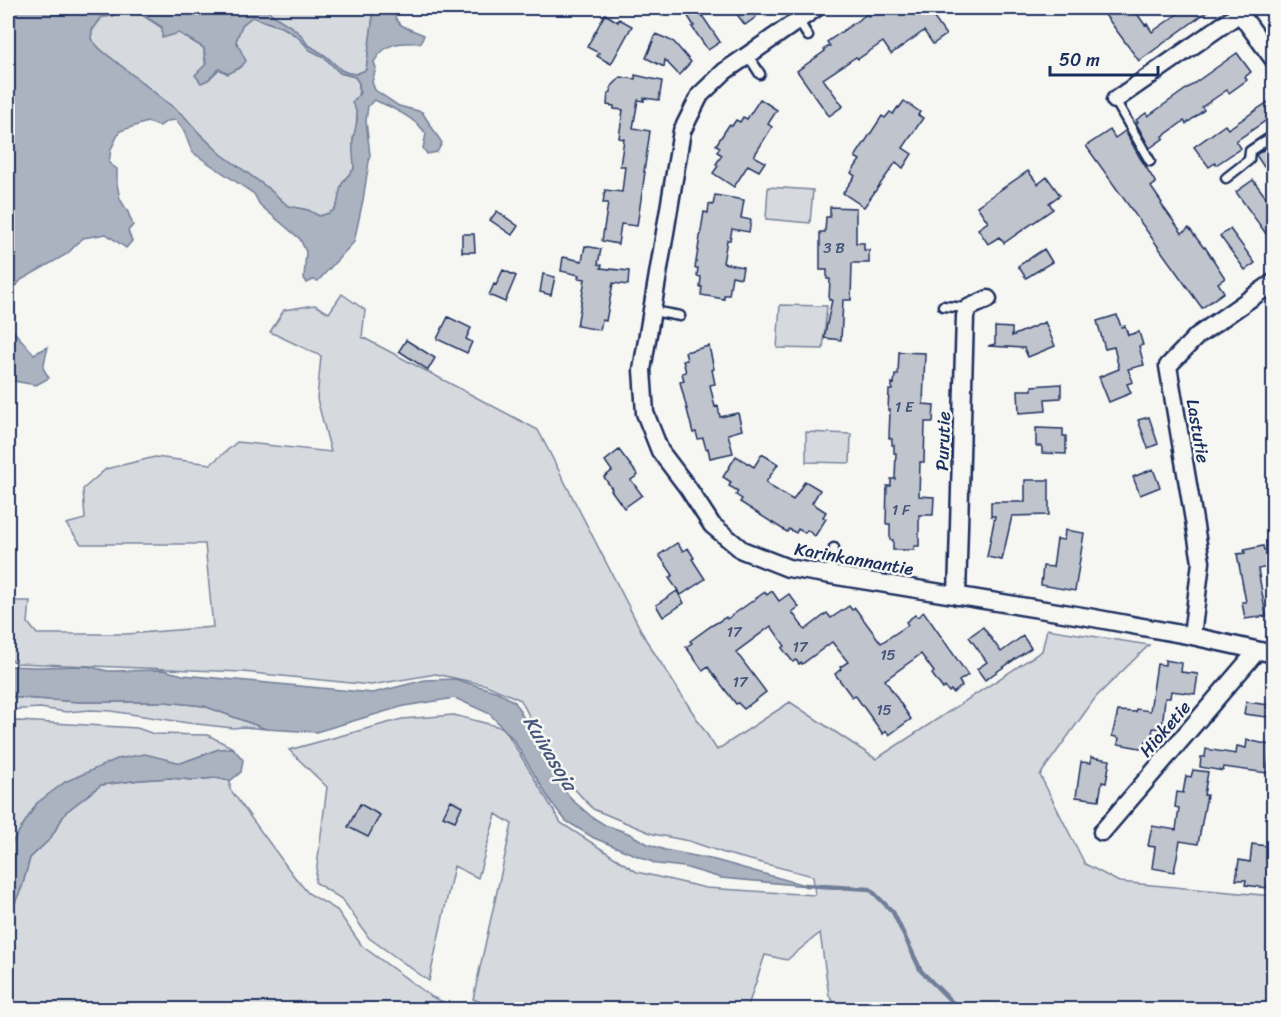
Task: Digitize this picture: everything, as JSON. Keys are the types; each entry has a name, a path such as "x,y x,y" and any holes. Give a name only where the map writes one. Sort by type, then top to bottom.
{"street":[{"name":"Karinkannantie","path":"816,8 725,70 700,95 682,131 642,370 645,413 660,451 712,525 742,550 788,568 1088,617 1265,652"},
{"path":"1115,100 1238,10 1274,60"},
{"name":"Lastutie","path":"1192,636 1201,562 1168,366 1197,336 1274,282"},
{"path":"968,308 988,299"},
{"name":"Purutie","path":"957,596 965,316 968,308"},
{"name":"Hioketie","path":"1102,832 1265,652"}],"lane":[{"path":"798,20 808,36"},
{"path":"748,55 760,74"},
{"path":"1115,100 1150,161"},
{"path":"1226,178 1249,160 1250,151 1274,135"},
{"path":"943,306 968,308"},
{"path":"653,311 680,316"},
{"path":"830,575 834,548"}],"shaded area":[{"path":"8,8 121,8 264,8 292,27 307,44 326,56 341,70 356,74 366,70 374,8 394,8 394,14 399,23 424,35 421,43 400,43 383,50 374,62 376,68 372,82 375,90 399,106 422,112 442,143 437,152 427,154 423,148 426,134 410,118 374,100 368,106 366,121 370,155 354,242 318,281 313,280 307,283 304,278 306,252 300,239 260,205 254,194 192,152 184,131 176,120 167,121 160,126 147,122 120,131 111,149 109,163 117,169 120,199 133,225 128,231 132,241 126,248 106,234 83,238 67,254 21,280 8,296","holes":["121,8 133,9 162,27 162,38 179,33 204,48 206,64 195,75 201,83 208,80 219,69 228,74 241,67 246,61 236,41 242,25 252,17 284,28 298,37 310,50 324,57 340,73 355,77 359,83 360,93 352,103 357,113 353,143 354,169 342,184 335,208 319,216 308,210 288,206 268,188 221,154 184,116 100,49 91,39 92,30 102,17 113,16"]},
{"path":"121,8 133,9 162,28 179,33 204,48 208,80 219,69 228,74 241,67 245,61 236,41 242,25 252,17 284,28 298,37 310,50 324,57 340,73 355,77 359,83 356,129 353,139 354,169 343,183 335,208 319,216 308,210 288,206 268,188 221,154 184,116 100,49 91,39 92,31 102,17 113,16"},
{"path":"264,8 374,8 366,70 356,74 341,70 326,56 307,44 301,35"},
{"path":"768,187 813,190 810,223 766,219"},
{"path":"342,294 365,310 362,337 538,430 646,640 717,750 790,702 876,759 1042,651 1047,629 1149,645 1096,697 1040,775 1085,864 1119,882 1273,896 1273,1009 839,1009 829,996 820,933 787,960 765,955 747,1009 498,1009 473,999 512,824 496,814 478,878 454,866 429,981 369,938 343,900 315,882 327,787 289,750 402,719 454,715 504,728 561,823 637,872 706,888 815,895 813,876 727,854 689,841 653,834 593,809 556,769 521,700 486,685 436,674 371,685 243,672 16,663 8,657 8,601 30,601 28,623 37,634 127,634 213,627 205,544 81,544 66,524 85,519 83,489 106,469 155,457 211,464 237,442 331,452 317,399 321,356 270,332 284,310 315,305 329,313"},
{"path":"780,305 827,306 823,349 777,348"},
{"path":"8,325 34,354 48,347 43,368 49,378 36,385 8,380"},
{"path":"806,432 851,434 850,463 806,462"},
{"path":"8,666 87,666 108,671 163,670 183,675 373,693 425,680 455,679 498,692 515,702 554,774 571,799 605,825 665,850 715,860 808,886 721,878 684,867 657,864 594,838 566,821 551,802 513,739 490,714 455,698 404,706 316,732 266,729 204,706 165,702 80,702 8,697"},
{"path":"8,697 80,702 166,702 204,706 266,729 188,723 111,711 66,712 40,708 8,710"},
{"path":"8,722 137,728 154,734 208,735 233,748 219,749 181,763 168,760 37,803 8,849"},
{"path":"233,748 243,760 241,772 230,781 216,778 192,780 170,778 101,785 66,812 50,839 30,858 22,887 8,918 8,849 37,803 65,782 117,759 145,754 181,763 219,749"},
{"path":"170,778 192,780 216,778 230,781 230,789 308,893 337,910 362,946 432,997 459,1009 8,1010 8,918 22,887 30,858 50,839 66,812 101,785"}],"building":[{"path":"683,8 697,8 720,42 708,50 692,27 694,26"},
{"path":"732,8 749,8 756,17 745,25"},
{"path":"883,8 927,8 946,35 933,44 924,31 891,54 883,42 823,79 843,106 829,116 797,71 825,51 824,49 830,46 827,42 867,14 869,17"},
{"path":"1100,8 1133,8 1152,32 1186,8 1212,8 1139,61"},
{"path":"605,14 618,22 619,19 632,26 611,64 597,56 599,53 587,47"},
{"path":"656,34 674,42 691,62 679,75 665,60 664,67 646,58"},
{"path":"1237,53 1251,72 1245,77 1247,80 1229,93 1227,90 1202,107 1204,110 1186,124 1184,121 1150,148 1136,120 1146,113 1148,116"},
{"path":"635,75 662,81 659,100 644,98 644,101 638,100 633,128 650,131 645,172 637,226 621,224 618,244 602,241 608,203 603,203 605,190 622,192 625,166 620,166 624,139 619,138 623,110 607,105 608,93 621,77 635,79"},
{"path":"1274,98 1274,115 1236,141 1241,148 1216,165 1215,163 1209,167 1194,147 1225,125 1228,129"},
{"path":"760,99 777,110 768,124 772,127 754,156 765,162 759,171 748,165 734,187 713,173 722,155 717,152 720,147 716,145 729,125 732,126 736,120 740,122 743,117 747,119"},
{"path":"904,101 920,112 918,115 923,118 903,148 912,154 903,168 896,162 864,207 843,193 855,176 851,173 860,160 855,157 882,116 885,118 890,112 893,114"},
{"path":"1110,130 1115,138 1125,131 1156,183 1151,187 1161,204 1182,233 1189,228 1205,247 1225,278 1218,283 1224,292 1202,308 1086,146"},
{"path":"1274,143 1274,160 1264,167 1256,155"},
{"path":"1028,171 1038,184 1047,177 1060,195 1049,203 1053,209 1004,243 999,237 988,244 978,229 988,222 977,206"},
{"path":"1253,180 1274,208 1274,245 1236,192"},
{"path":"715,195 744,200 741,218 751,220 749,232 732,229 730,240 727,240 723,263 743,267 741,278 732,276 729,295 724,295 724,299 701,295 701,277 697,276 698,268 695,268 704,212 708,213 709,204 713,205"},
{"path":"830,207 856,208 856,243 864,243 864,250 869,250 869,263 852,263 851,300 843,300 841,340 824,338 832,300 829,300 830,279 827,279 827,270 820,270 820,232 825,232 826,217 830,217"},
{"path":"497,211 518,226 512,235 490,220"},
{"path":"1230,229 1255,263 1245,270 1220,236"},
{"path":"462,234 474,234 475,252 462,252"},
{"path":"585,246 601,249 598,264 602,265 601,268 629,271 628,285 613,283 606,321 602,320 600,330 577,326 585,279 578,278 579,275 561,271 563,257 582,261"},
{"path":"1044,249 1052,262 1026,278 1018,266"},
{"path":"503,270 516,276 505,302 489,295"},
{"path":"543,274 555,277 551,295 540,292"},
{"path":"1117,315 1121,327 1125,326 1128,335 1139,332 1143,345 1139,346 1144,365 1128,369 1133,382 1127,384 1131,393 1109,402 1099,377 1119,369 1114,347 1105,349 1097,321"},
{"path":"448,317 471,328 466,339 472,342 467,353 437,339"},
{"path":"1045,322 1055,346 1028,357 1024,348 988,346 995,344 995,327 1012,328 1012,336"},
{"path":"406,340 435,358 428,370 399,351"},
{"path":"709,346 715,384 710,385 715,407 718,406 720,417 738,413 742,430 728,434 733,453 710,458 703,438 698,439 696,432 693,433 680,382 684,381 682,373 686,372 683,361 687,360 685,352"},
{"path":"899,352 925,353 923,404 934,405 933,422 925,422 924,462 920,462 919,496 934,497 933,515 919,515 919,546 914,546 914,550 893,550 893,540 890,540 890,524 886,524 887,486 891,486 891,479 895,479 896,453 894,453 892,439 889,438 889,390 892,390 895,375 898,375"},
{"path":"1061,384 1061,398 1045,399 1046,411 1019,413 1018,390 1032,390 1032,386"},
{"path":"1149,417 1158,444 1148,448 1138,420"},
{"path":"1036,428 1063,429 1063,436 1066,436 1066,454 1042,453 1042,446 1036,446"},
{"path":"619,450 638,475 631,480 642,495 624,508 604,477 612,471 605,461"},
{"path":"762,454 778,464 766,482 773,488 793,500 805,481 820,490 812,503 826,512 823,517 826,519 815,536 807,530 805,533 798,529 796,533 789,529 787,532 740,502 742,499 736,495 738,491 729,486 731,482 723,477 736,456 754,467"},
{"path":"1153,469 1160,487 1140,495 1133,477"},
{"path":"1025,480 1049,480 1049,515 1012,516 1002,560 987,557 995,516 991,516 991,502 1025,502"},
{"path":"1065,530 1084,533 1075,591 1041,585 1043,566 1053,567 1057,539 1064,540"},
{"path":"677,543 683,551 688,548 705,579 681,595 669,578 673,575 659,555"},
{"path":"1263,546 1264,550 1271,549 1274,562 1274,566 1258,569 1266,616 1245,619 1242,602 1246,602 1237,554"},
{"path":"677,591 684,603 663,617 656,605"},
{"path":"772,591 779,601 789,594 799,607 792,612 805,630 827,613 831,618 849,606 852,610 855,608 881,643 908,625 906,622 915,615 917,617 924,612 968,675 959,681 962,686 953,693 951,690 949,692 945,687 943,689 921,654 885,680 911,719 889,735 886,731 883,734 855,695 852,697 835,674 848,662 832,642 799,664 796,660 793,662 782,648 785,646 771,626 736,652 766,692 744,709 738,703 736,704 708,667 703,671 686,647 692,643 690,641 711,626 726,617 727,619 765,592 767,595"},
{"path":"983,627 1001,652 1023,636 1031,648 985,680 977,669 987,662 969,637"},
{"path":"1165,660 1182,663 1181,672 1198,674 1195,694 1171,691 1170,698 1165,698 1162,729 1153,728 1151,742 1146,741 1146,749 1118,744 1119,738 1112,736 1118,711 1136,712 1136,709 1150,711 1157,664 1165,665"},
{"path":"1246,702 1269,705 1267,717 1244,714"},
{"path":"1247,740 1271,745 1267,773 1224,767 1223,771 1200,767 1201,757 1205,757 1206,749 1236,754 1237,746 1246,748"},
{"path":"1091,757 1110,760 1106,783 1102,782 1099,800 1076,797 1081,762 1091,763"},
{"path":"1193,770 1208,772 1204,795 1207,795 1198,844 1180,841 1174,872 1152,868 1155,847 1148,846 1152,826 1176,830 1179,808 1175,807 1177,792 1183,793 1186,776 1191,777"},
{"path":"451,800 462,806 455,821 443,816"},
{"path":"360,804 380,815 368,837 348,827"},
{"path":"1252,844 1274,847 1272,865 1274,865 1274,870 1272,880 1268,880 1267,888 1245,885 1246,880 1236,880 1239,860 1250,862"}],"waterway":[{"name":"Kuivasoja","path":"805,885 870,889 893,912 921,971 962,1010"}]}
